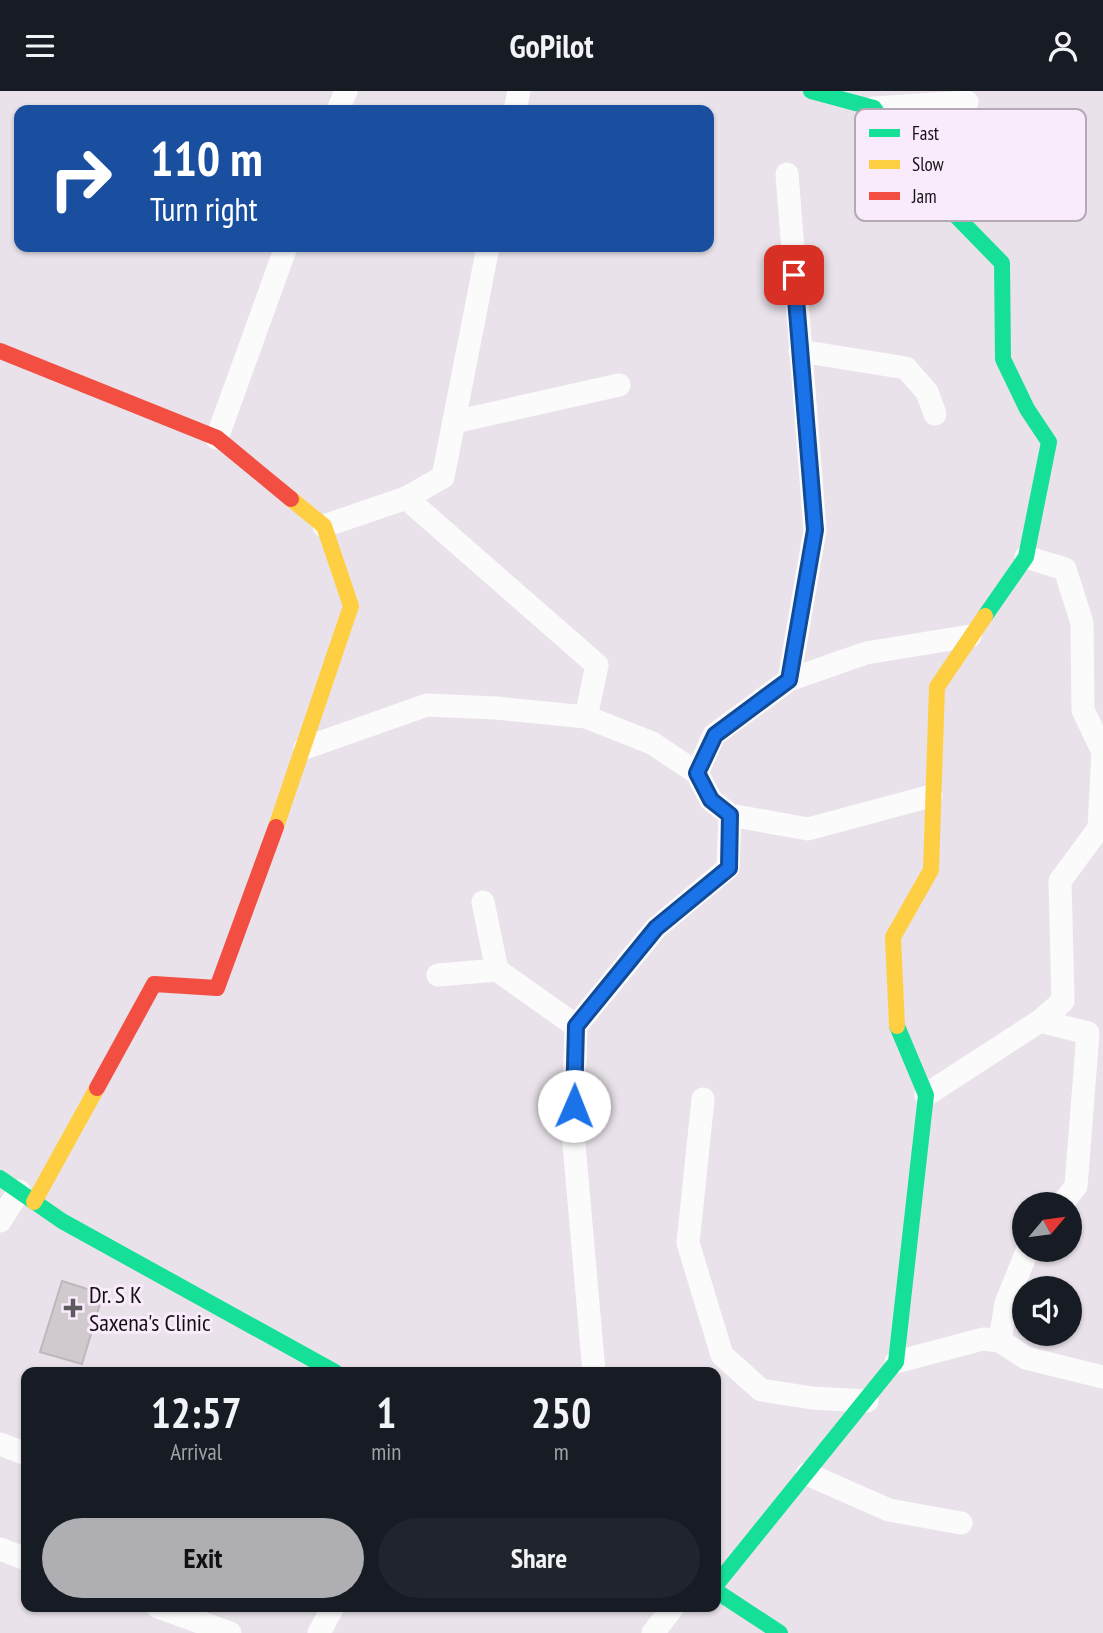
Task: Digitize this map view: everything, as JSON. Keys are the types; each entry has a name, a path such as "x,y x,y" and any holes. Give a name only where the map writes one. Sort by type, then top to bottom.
{"street":[{"path":"811,91 874,108 967,102"},
{"path":"786,174 815,530 789,680"},
{"path":"721,1579 896,1362 926,1095 897,1030 893,937 931,870 931,796 937,687 1026,557 1049,442 1027,409 1003,359 1002,263 960,221"},
{"path":"217,438 284,252"},
{"path":"324,526 406,498 443,477 487,252"},
{"path":"0,351 217,438 324,526 351,606 305,748 217,988 154,983 27,1196 0,1221"},
{"path":"800,351 906,369 927,392 934,414"},
{"path":"454,422 619,385"},
{"path":"406,498 597,665 586,717"},
{"path":"926,1095 1040,1021 1063,1001 1060,881 1098,828 1103,752 1083,710 1082,623 1065,569 1026,557"},
{"path":"697,773 715,735 789,680 866,653 970,636"},
{"path":"305,748 427,705 496,708 586,717 652,743 697,773 711,800 730,815 808,829 931,796"},
{"path":"594,1367 573,1133 576,1026 656,928 729,868 730,815"},
{"path":"483,902 497,969"},
{"path":"438,975 497,969 576,1026"},
{"path":"1040,1021 1088,1033 1076,1186 1071,1192"},
{"path":"702,1099 688,1243 722,1355 761,1390 812,1398 867,1401"},
{"path":"0,1178 62,1221 326,1367"},
{"path":"1000,1341 1006,1303 1023,1262"},
{"path":"896,1362 983,1339 1000,1341 1026,1358 1103,1377"},
{"path":"0,1444 21,1452"},
{"path":"807,1474 889,1510 961,1523"},
{"path":"0,1549 21,1557"},
{"path":"721,1594 780,1633"},
{"path":"172,1612 230,1633"},
{"path":"319,1633 330,1612"},
{"path":"653,1633 669,1612"}],"building":[{"path":"62,1281 103,1294 82,1364 40,1352"}],"traffic: fast":[{"path":"811,91 875,109"},
{"path":"961,221 1002,263 1003,359 1027,409 1049,442 1026,557 985,616"},
{"path":"721,1579 896,1362 926,1095 897,1026"},
{"path":"0,1178 62,1221 326,1367"},
{"path":"721,1594 780,1633"}],"traffic: slow":[{"path":"276,827 351,606 324,526 291,499"},
{"path":"897,1026 893,937 931,870 937,687 985,616"},
{"path":"34,1202 97,1088"}],"traffic: jam":[{"path":"0,351 217,438 291,499"},
{"path":"97,1088 154,984 217,988 276,827"}],"place":[{"name":"Dr. S K Saxena's Clinic","path":"73,1308"}],"route":[{"path":"574,1106 576,1026 656,928 729,868 730,815 711,800 697,773 715,735 789,680 815,530 794,275"}]}
